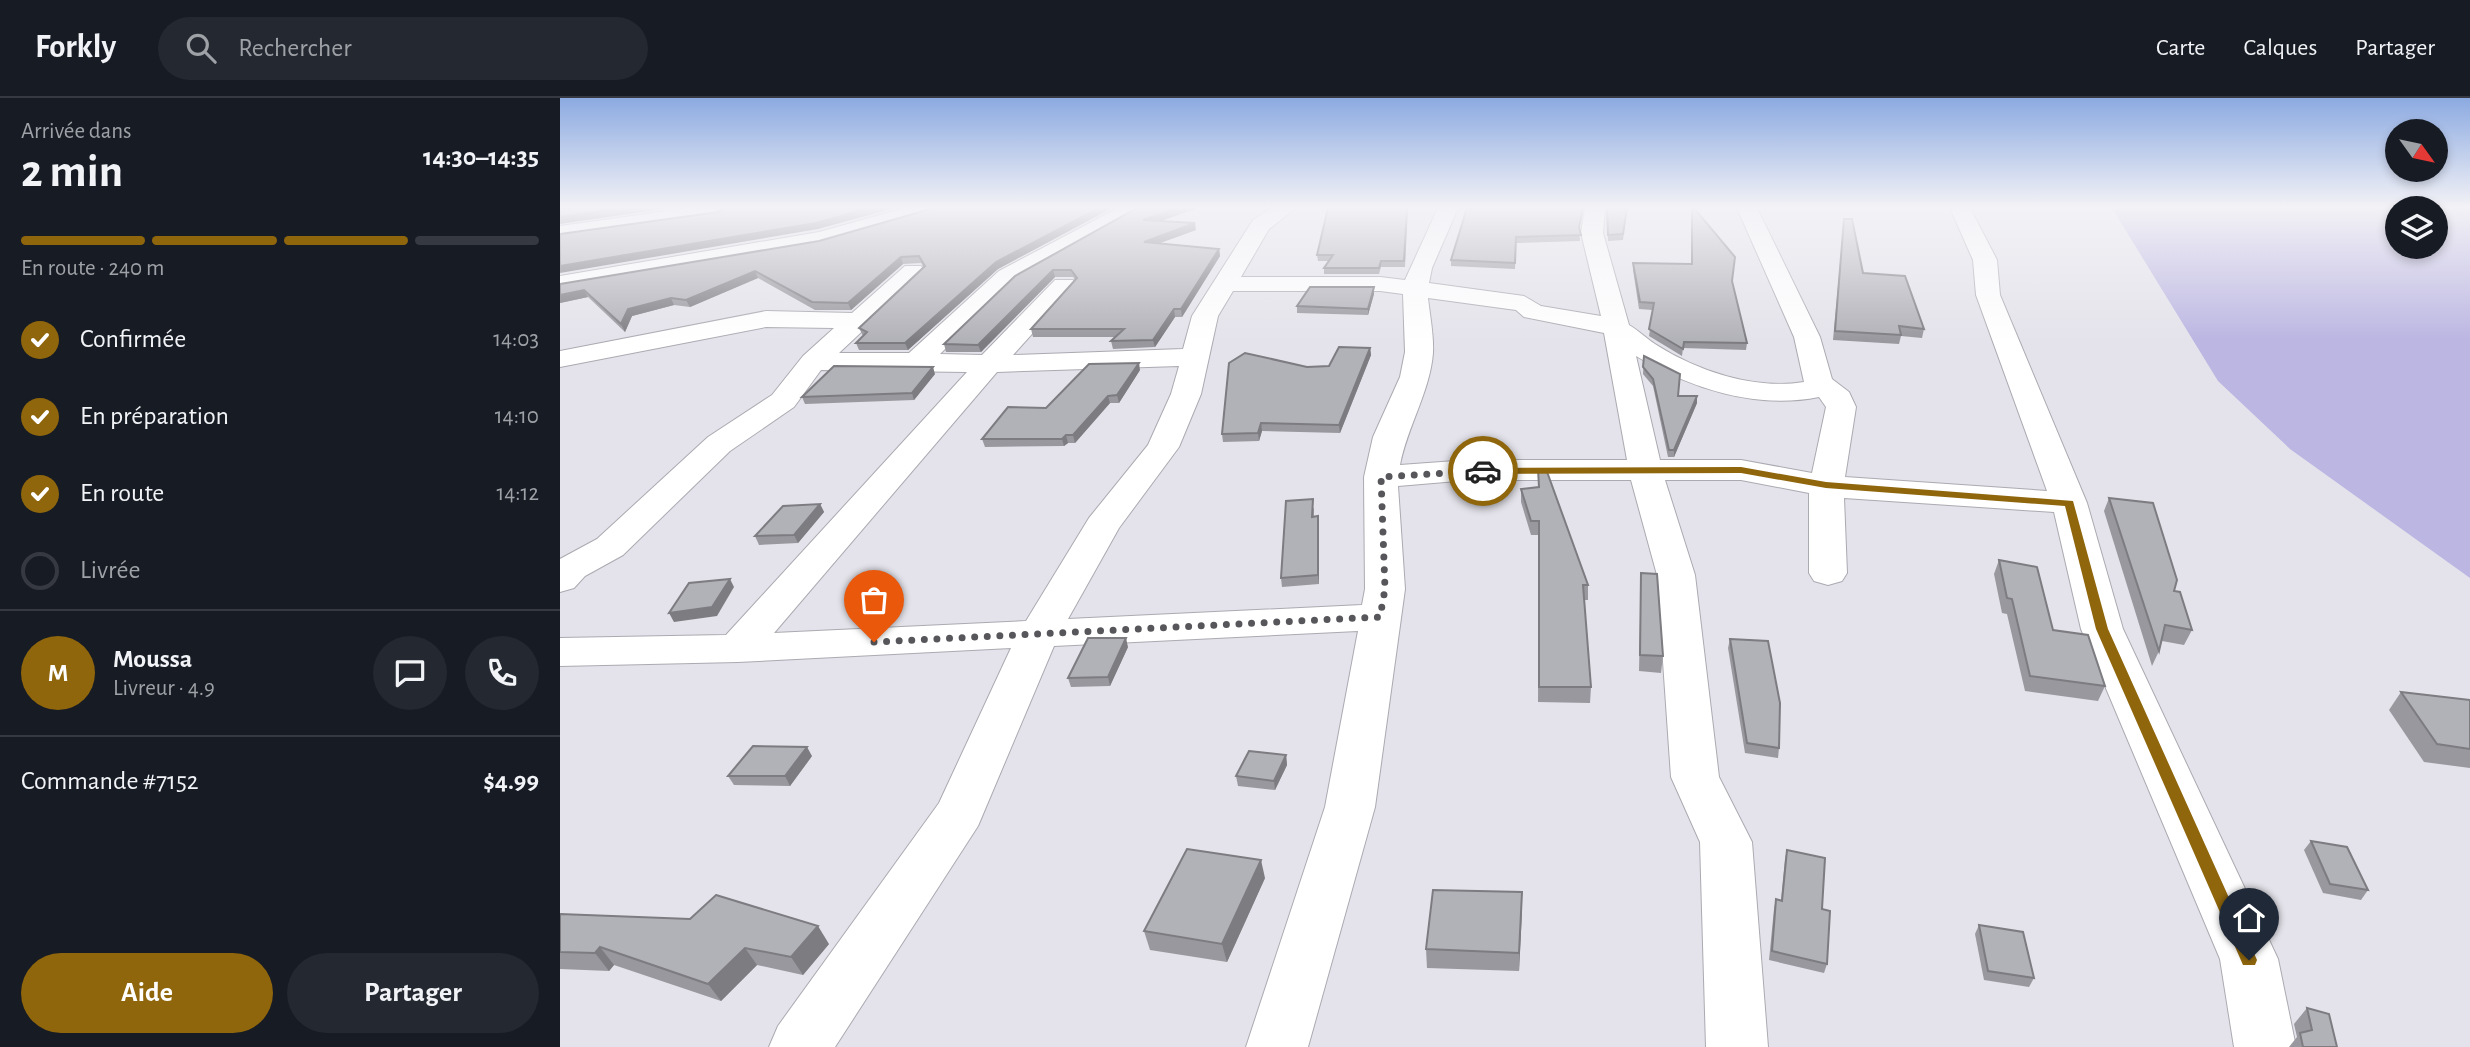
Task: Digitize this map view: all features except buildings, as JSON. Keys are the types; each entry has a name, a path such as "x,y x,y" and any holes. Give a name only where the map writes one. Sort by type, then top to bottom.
{"street":[{"path":"560,310 565,283 740,252"},
{"path":"916,361 1007,276 1051,252"},
{"path":"800,1047 960,812 1004,705 1038,635 1102,526 1163,447 1186,394 1205,316 1245,252"},
{"path":"1277,1047 1350,807 1385,589 1381,477 1388,437 1414,377 1419,352 1415,290 1427,252"},
{"path":"1597,252 1617,329 1645,469 1676,575 1695,777 1726,842 1737,1047"},
{"path":"1768,252 1807,337 1819,383 1838,398 1841,407 1826,485 1828,573"},
{"path":"1981,252 1985,260 1988,295 2069,503 2102,629 2249,960 2265,1047"},
{"path":"560,580 571,568 610,547 719,444 783,401 813,362 913,271"},
{"path":"1226,284 1380,284 1524,304 1533,312 1617,329 1649,352 1727,386 1777,392 1806,392 1816,389 1819,383"},
{"path":"738,648 989,364 1064,285"},
{"path":"560,359 766,319 855,321"},
{"path":"813,362 916,361 989,364 1197,357"},
{"path":"1381,477 1469,470 1741,470 1826,485 2069,503"},
{"path":"560,652 738,648 1380,617"}],"shaded area":[{"path":"2139,252 2385,252 2385,259 2448,259 2448,252 2470,252 2470,578 2290,449 2218,381"}],"way so far":[{"path":"874,642 1380,617 1385,589 1381,477 1483,471"}],"route":[{"path":"1483,471 1741,470 1826,485 1944,496 2069,503 2102,629 2249,960"}]}
